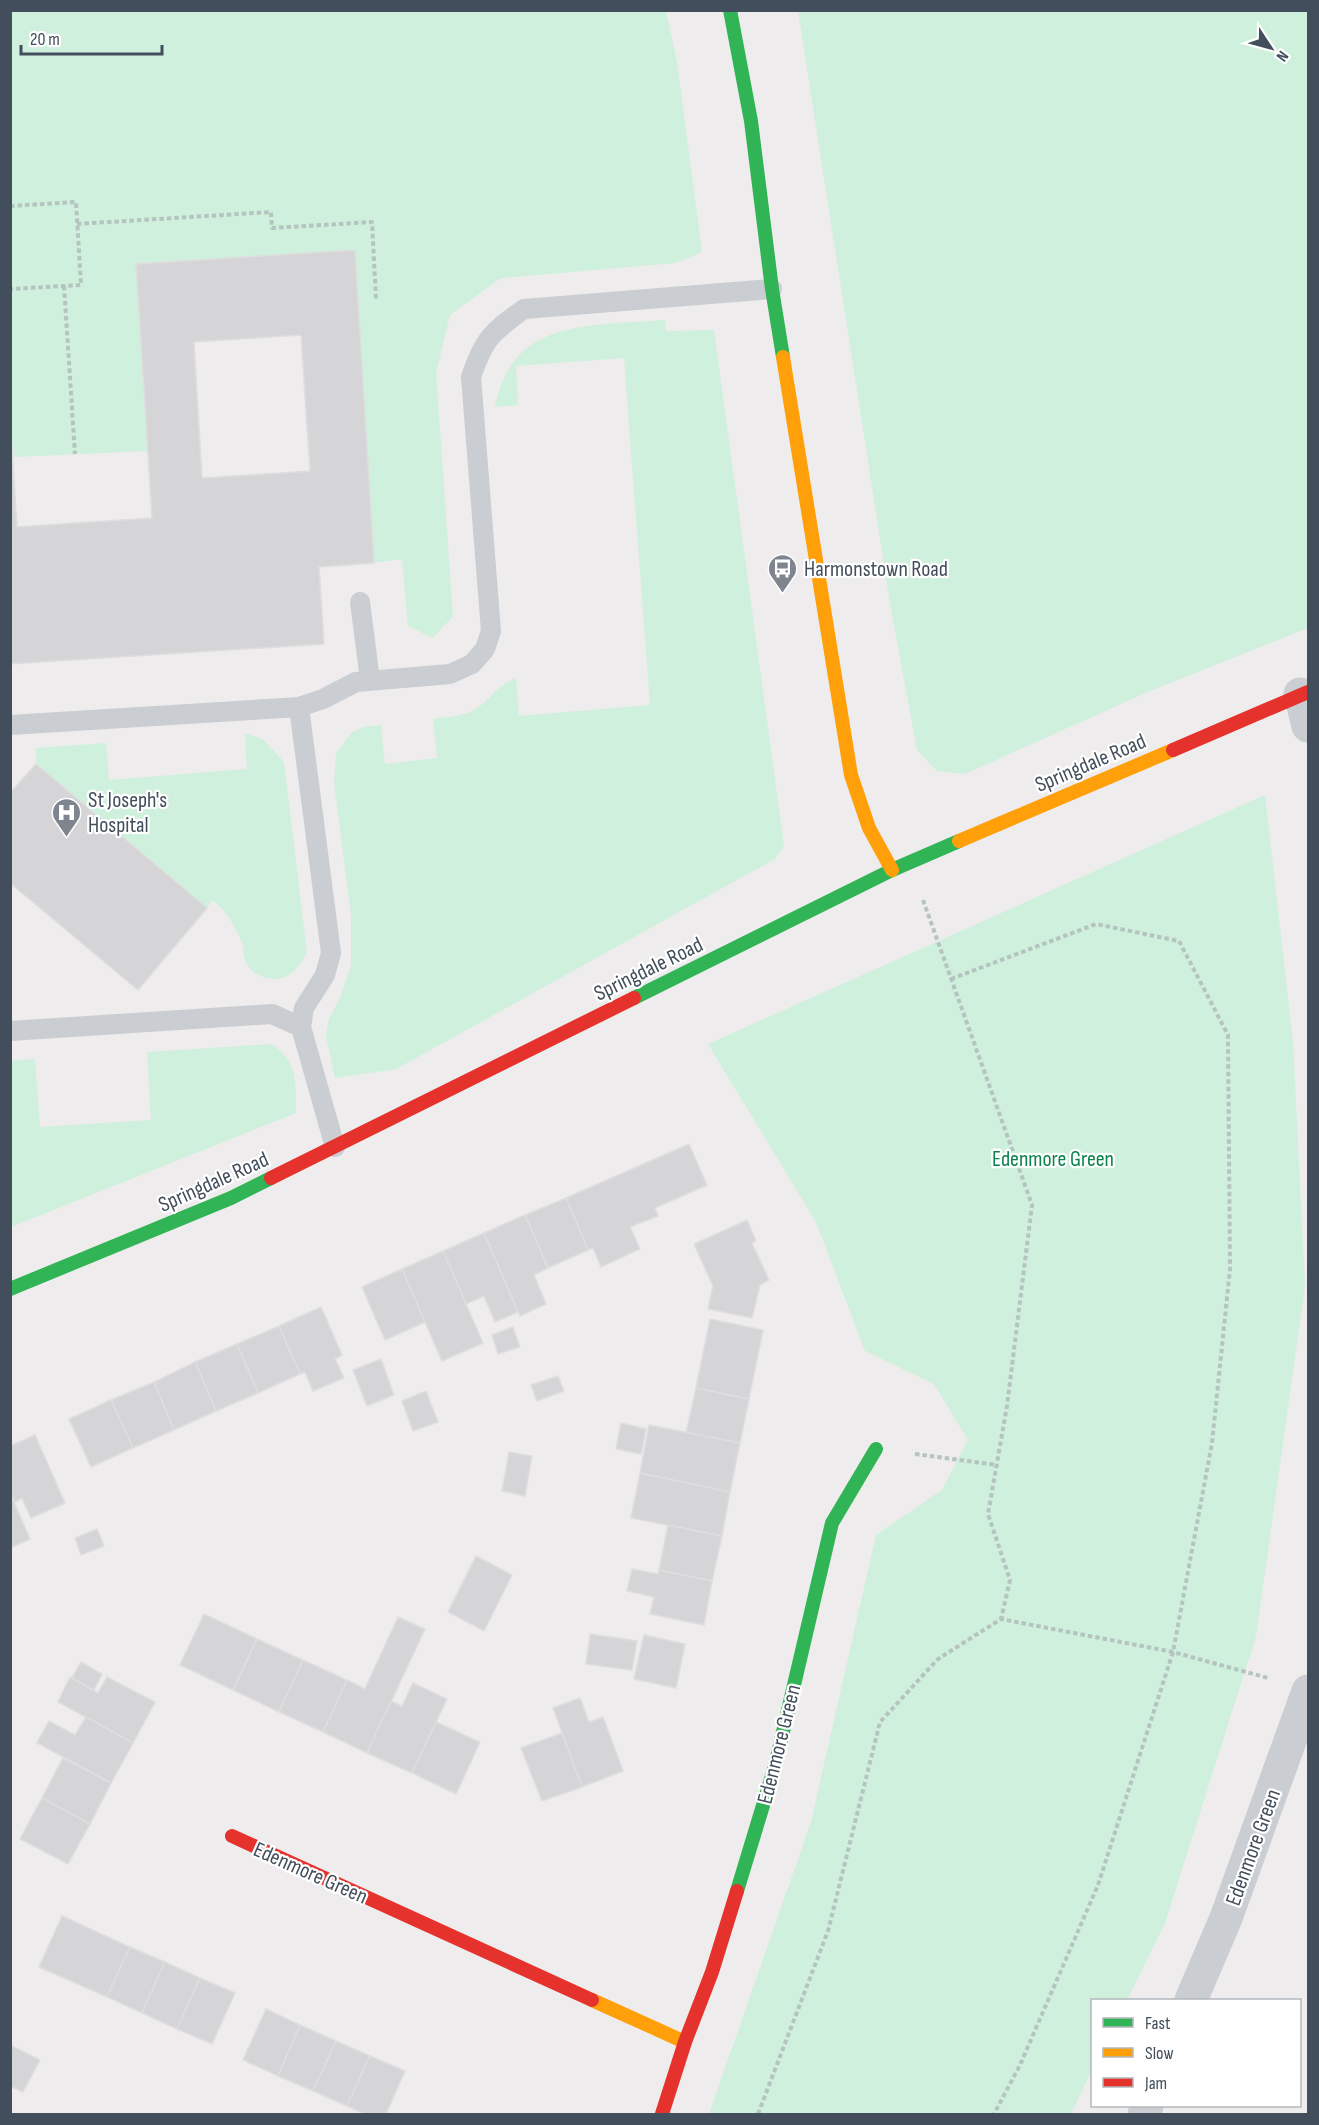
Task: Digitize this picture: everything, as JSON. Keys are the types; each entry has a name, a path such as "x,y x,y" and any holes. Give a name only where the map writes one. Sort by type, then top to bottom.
{"street":[{"path":"730,10 751,121 772,289 851,775 868,828 892,870"},
{"path":"1304,693 1308,726"},
{"name":"Springdale Road","path":"10,1288 231,1198 892,870 1304,693"},
{"name":"Edenmore Green","path":"662,2115 685,2042 712,1972 775,1766 832,1523 876,1449"},
{"name":"Edenmore Green","path":"1192,1999 1226,1918 1308,1691"},
{"name":"Edenmore Green","path":"232,1836 685,2042"}],"lane":[{"path":"10,725 299,707 323,699 356,682 450,674 472,664 485,649 490,631 471,377 480,350 496,329 524,309 772,289"},
{"path":"360,602 370,681"},
{"path":"299,707 331,953 325,975 304,1008 301,1027 335,1147"},
{"path":"10,1031 272,1014 301,1027"}],"path":[{"path":"10,206 76,202 81,285 10,289"},
{"path":"77,224 271,212 272,228 372,222 376,299"},
{"path":"64,286 75,454"},
{"path":"910,862 1032,1205 1007,1406 988,1514 1010,1580 1001,1619"},
{"path":"951,979 1096,924 1179,942 1228,1035 1230,1269 1212,1443 1173,1652 1098,1885 1020,2065 994,2115"},
{"path":"876,1449 998,1465"},
{"path":"758,2115 828,1931 880,1722 938,1659 1001,1619 1173,1652 1275,1679"}],"green space":[{"path":"10,11 666,11 677,62 702,252 676,263 501,278 450,315 436,373 453,616 433,638 408,626 402,559 374,563 355,250 136,264 147,451 13,457 10,418"},
{"path":"798,11 1308,11 1308,628 1150,691 965,774 937,771 917,750 891,609"},
{"path":"665,320 666,331 714,330 784,846 775,859 396,1069 335,1078 326,1036 329,1019 341,996 351,966 351,915 334,783 336,754 351,733 363,727 381,725 385,764 437,758 433,719 457,716 474,710 499,688 516,678 519,716 650,705 624,358 516,366 518,405 495,407 504,378 518,356 537,342 559,332 584,326"},
{"path":"245,733 264,740 284,762 307,953 291,974 276,979 265,978 251,970 245,961 240,937 230,919 217,904 212,901 207,908 36,764 36,748 106,743 109,780 247,769"},
{"name":"Edenmore Green","path":"1265,795 1293,1042 1305,1286 1256,1636 1165,1923 1127,1999 1091,1999 1091,2072 1071,2114 709,2114 811,1822 876,1535 942,1490 968,1440 934,1384 865,1351 816,1222 708,1044"},
{"path":"272,1044 287,1059 294,1074 296,1113 11,1227 11,1061 35,1059 40,1127 151,1120 147,1052"}],"building":[{"path":"355,250 374,563 319,567 324,644 10,664 10,419 17,527 152,518 136,264","holes":["301,335 310,471 202,478 194,342"]},
{"name":"St Joseph's Hospital","path":"36,764 207,908 138,990 10,883 10,793"},
{"path":"689,1144 707,1185 655,1208 658,1216 630,1227 640,1249 601,1267 593,1248 588,1250 566,1198"},
{"path":"566,1198 588,1250 548,1268 525,1215"},
{"path":"525,1215 548,1268 534,1275 546,1304 520,1316 484,1233"},
{"path":"747,1220 756,1241 752,1243 769,1280 760,1285 752,1318 708,1309 713,1286 694,1244"},
{"path":"484,1233 518,1312 495,1322 484,1296 466,1304 443,1251"},
{"path":"443,1251 483,1343 442,1361 402,1269"},
{"path":"402,1269 425,1322 385,1340 362,1287"},
{"path":"321,1307 342,1355 335,1359 344,1378 313,1391 305,1372 300,1374 279,1326"},
{"path":"710,1319 763,1330 749,1399 696,1388"},
{"path":"279,1326 300,1374 258,1393 237,1344"},
{"path":"513,1327 520,1347 498,1354 492,1335"},
{"path":"237,1344 258,1393 216,1411 195,1362"},
{"path":"381,1359 394,1395 367,1406 353,1370"},
{"path":"195,1362 216,1411 174,1430 154,1382"},
{"path":"558,1376 564,1391 537,1401 531,1385"},
{"path":"154,1382 174,1430 133,1448 111,1400"},
{"path":"696,1388 749,1399 740,1443 686,1433"},
{"path":"426,1391 438,1422 413,1431 402,1401"},
{"path":"111,1400 133,1448 91,1467 69,1419"},
{"path":"621,1423 646,1429 641,1454 616,1449"},
{"path":"649,1425 740,1443 730,1492 640,1473"},
{"path":"35,1435 65,1503 31,1518 22,1498 15,1502 10,1493 10,1446"},
{"path":"509,1452 532,1456 525,1496 502,1491"},
{"path":"640,1473 730,1492 722,1536 631,1518"},
{"path":"10,1493 30,1539 10,1548"},
{"path":"668,1525 722,1536 712,1581 659,1570"},
{"path":"97,1529 104,1546 81,1555 75,1538"},
{"path":"476,1556 512,1575 484,1631 448,1612"},
{"path":"632,1569 658,1574 659,1570 712,1581 704,1625 650,1614 654,1597 627,1591"},
{"path":"204,1614 257,1639 233,1690 180,1665"},
{"path":"398,1617 425,1629 367,1753 323,1732 347,1680 365,1689"},
{"path":"590,1634 637,1641 632,1670 586,1664"},
{"path":"644,1635 685,1644 676,1688 634,1679"},
{"path":"257,1639 303,1660 279,1712 233,1690"},
{"path":"303,1660 347,1680 323,1732 279,1712"},
{"path":"81,1662 102,1674 94,1690 72,1678"},
{"path":"70,1677 98,1693 107,1677 155,1702 133,1743 58,1702"},
{"path":"413,1683 447,1699 412,1773 367,1753 391,1701 402,1706"},
{"path":"580,1698 589,1722 603,1717 623,1771 582,1787 553,1708"},
{"path":"86,1717 133,1743 111,1783 37,1743 49,1721 75,1735"},
{"path":"436,1722 480,1742 456,1794 412,1773"},
{"path":"562,1733 582,1787 542,1801 521,1748"},
{"path":"63,1758 111,1783 90,1824 42,1798"},
{"path":"42,1798 90,1824 68,1864 20,1839"},
{"path":"62,1916 130,1947 107,1997 39,1967"},
{"path":"130,1947 165,1962 142,2013 107,1997"},
{"path":"165,1962 200,1978 177,2029 142,2013"},
{"path":"200,1978 235,1993 212,2044 177,2029"},
{"path":"266,2009 300,2025 278,2076 243,2060"},
{"path":"300,2025 336,2041 313,2091 278,2076"},
{"path":"336,2041 370,2056 347,2106 313,2091"},
{"path":"10,2045 40,2060 23,2092 10,2086"},
{"path":"370,2056 405,2071 386,2114 365,2114 347,2106"}],"traffic: fast":[{"path":"730,10 751,121 783,357"},
{"path":"634,998 892,870 959,841"},
{"path":"10,1289 231,1198 271,1178"},
{"path":"737,1891 775,1766 832,1523 876,1449"}],"traffic: slow":[{"path":"783,357 851,775 869,828 892,870"},
{"path":"959,841 1173,750"},
{"path":"592,2000 685,2042"}],"traffic: jam":[{"path":"1173,750 1308,692"},
{"path":"271,1178 634,998"},
{"path":"232,1836 592,2000"},
{"path":"662,2114 685,2042 712,1972 737,1891"}],"place":[{"name":"Harmonstown Road","path":"783,594"},
{"name":"St Joseph's Hospital","path":"67,838"}]}
